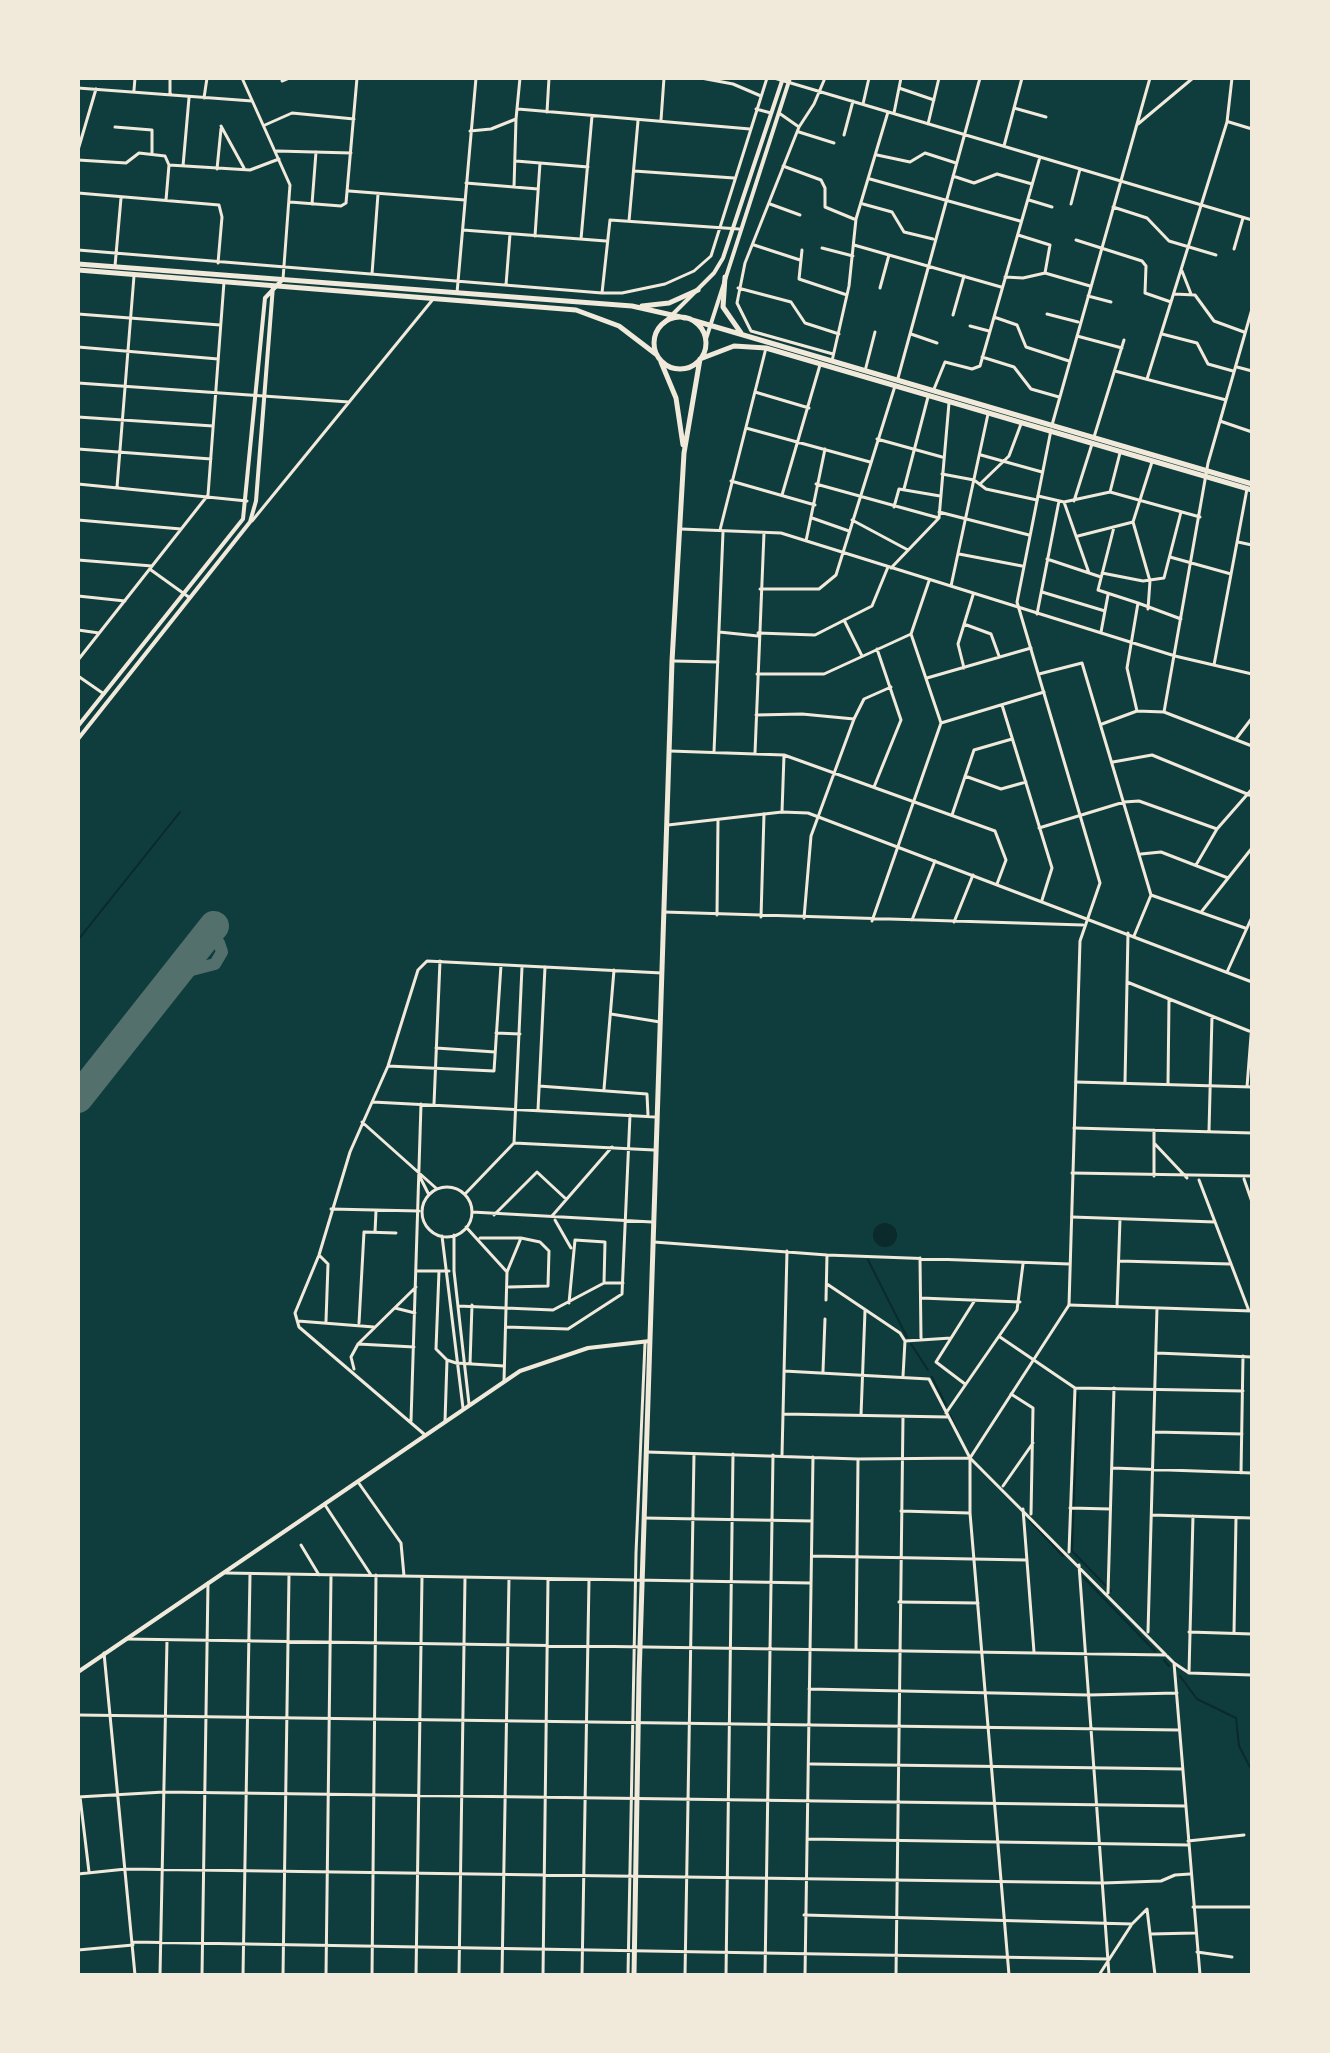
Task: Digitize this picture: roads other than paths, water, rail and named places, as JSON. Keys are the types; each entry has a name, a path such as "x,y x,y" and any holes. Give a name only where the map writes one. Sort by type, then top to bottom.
{"highway":[{"path":"78,267 115,266 632,306 663,311 865,371 928,397 1021,424 1051,429"},
{"path":"78,267 585,311 619,326 678,369 688,368 700,359 741,345 766,348 820,365 934,392 1250,488"},
{"path":"725,277 723,307 745,337"},
{"path":"632,306 669,303 698,290"},
{"path":"663,311 669,303"},
{"path":"634,1975 635,1724 647,1452 648,1342 672,661 684,453 706,339 702,329 688,319 665,322 654,339 658,357 676,398 684,453"},
{"path":"1093,441 1120,453 1206,474"}],"main road":[{"path":"706,339 786,80"},
{"path":"665,322 717,268 771,113 786,80"},
{"path":"78,726 185,594 246,512 265,298 273,286 283,279"},
{"path":"78,739 250,522 256,501 273,286"},
{"path":"78,1672 504,1381 564,1353 648,1342"}],"street":[{"path":"134,92 135,78"},
{"path":"170,78 170,95"},
{"path":"204,98 207,78"},
{"path":"242,78 290,185 283,279"},
{"path":"282,81 289,78"},
{"path":"290,202 343,206 357,78"},
{"path":"457,293 476,78"},
{"path":"514,187 520,78"},
{"path":"547,112 549,78"},
{"path":"661,120 664,78"},
{"path":"701,78 733,84 761,96"},
{"path":"733,84 735,78"},
{"path":"78,250 602,293 634,291 679,280 711,256 767,78"},
{"path":"774,78 1252,220"},
{"path":"825,78 821,91 798,129 752,244 738,288 740,312 751,331 833,354"},
{"path":"863,104 869,78"},
{"path":"894,113 901,78"},
{"path":"928,124 939,78"},
{"path":"760,589 819,589 836,575 911,334 933,239 980,78"},
{"path":"1004,146 1022,78"},
{"path":"1009,1975 970,1513 970,1458 1069,1305 1079,949 1083,925 1100,883 1017,595 1059,397 1150,78"},
{"path":"1136,125 1193,78"},
{"path":"1147,379 1227,122 1232,78"},
{"path":"78,88 252,101"},
{"path":"899,88 934,100"},
{"path":"78,150 96,89"},
{"path":"183,166 189,97"},
{"path":"844,135 853,101"},
{"path":"1014,108 1046,117"},
{"path":"518,109 750,129"},
{"path":"756,109 771,113"},
{"path":"778,112 798,129 834,143"},
{"path":"831,362 854,256 856,219 888,112"},
{"path":"264,125 292,113 354,119"},
{"path":"581,239 592,116"},
{"path":"470,131 491,129 516,119"},
{"path":"629,221 638,120"},
{"path":"1227,122 1252,129"},
{"path":"217,169 221,126 245,169"},
{"path":"115,127 152,130 152,153"},
{"path":"277,151 351,153"},
{"path":"312,204 317,151"},
{"path":"877,155 910,162 925,153 956,163"},
{"path":"78,160 126,163 136,154 165,156 169,165 166,200"},
{"path":"934,392 942,364 950,361 976,368 982,357 1040,157"},
{"path":"169,165 245,169 280,158"},
{"path":"516,161 588,167"},
{"path":"535,236 540,163"},
{"path":"783,166 821,180 825,188 825,207 856,219"},
{"path":"1071,204 1080,169"},
{"path":"634,171 735,178"},
{"path":"952,176 974,183 993,173 1032,184"},
{"path":"870,179 1021,221"},
{"path":"466,183 539,189"},
{"path":"347,191 465,200"},
{"path":"78,193 219,205 222,217 218,263"},
{"path":"372,274 378,194"},
{"path":"115,266 121,198"},
{"path":"1028,200 1052,207"},
{"path":"769,203 800,215"},
{"path":"861,203 892,212 904,232 933,239"},
{"path":"1113,207 1147,218 1162,237 1216,255"},
{"path":"1234,249 1244,217"},
{"path":"602,293 609,221 739,229"},
{"path":"463,230 606,241"},
{"path":"506,285 510,234"},
{"path":"1018,235 1050,245 1045,273"},
{"path":"1076,240 1142,261 1146,266 1145,293 1171,302"},
{"path":"752,244 800,260"},
{"path":"854,245 1002,288"},
{"path":"822,248 854,256"},
{"path":"802,250 799,279 847,295"},
{"path":"880,288 889,255"},
{"path":"1182,271 1191,294 1204,303 1216,323 1244,332"},
{"path":"1005,277 1023,278 1045,273 1090,286"},
{"path":"117,487 134,274"},
{"path":"953,315 964,276"},
{"path":"78,660 208,495 224,282"},
{"path":"738,288 791,302 805,323 839,334"},
{"path":"1174,294 1191,294"},
{"path":"1087,296 1111,302"},
{"path":"250,522 434,298"},
{"path":"1164,712 1206,474 1252,309"},
{"path":"78,314 220,325"},
{"path":"1047,314 1080,323"},
{"path":"994,317 1017,325 1025,346 1069,361"},
{"path":"970,326 990,331"},
{"path":"865,371 875,332"},
{"path":"911,334 937,343"},
{"path":"1162,334 1197,343 1208,364 1252,371"},
{"path":"1077,336 1122,348"},
{"path":"1074,501 1124,340"},
{"path":"78,347 218,359"},
{"path":"714,752 722,530 731,481 766,348"},
{"path":"982,357 1014,367 1031,389 1059,397"},
{"path":"782,495 820,365"},
{"path":"1115,371 1226,400"},
{"path":"78,383 349,402"},
{"path":"755,392 809,408"},
{"path":"904,489 928,397"},
{"path":"719,632 808,636 877,601 890,567 939,518 949,403"},
{"path":"951,586 988,414"},
{"path":"78,417 213,426"},
{"path":"1220,421 1252,432"},
{"path":"980,484 1005,461 1021,424"},
{"path":"745,428 870,462"},
{"path":"877,439 942,457"},
{"path":"78,449 211,459"},
{"path":"806,541 825,449"},
{"path":"1110,492 1120,453"},
{"path":"979,455 1042,472"},
{"path":"1148,609 1150,581 1133,522 1152,462"},
{"path":"941,473 974,480 986,489 1062,502 1110,492 1200,517"},
{"path":"731,481 815,505"},
{"path":"78,484 247,501"},
{"path":"816,484 939,518"},
{"path":"1214,665 1250,488"},
{"path":"894,507 897,490 940,496"},
{"path":"1062,502 1078,536 1089,573"},
{"path":"1037,614 1062,502"},
{"path":"939,512 1029,535"},
{"path":"1047,559 1089,573 1150,581 1166,575 1181,512"},
{"path":"812,518 849,531"},
{"path":"78,520 181,529"},
{"path":"852,520 908,550"},
{"path":"1078,536 1133,522"},
{"path":"1114,527 1098,590 1181,619"},
{"path":"679,529 764,532 806,541 1175,656 1251,674 1252,666"},
{"path":"755,753 764,532"},
{"path":"1238,542 1252,545"},
{"path":"958,554 1022,566"},
{"path":"1170,557 1231,574"},
{"path":"78,560 151,568 190,598"},
{"path":"872,921 941,723 911,634 929,581"},
{"path":"1042,592 1105,611"},
{"path":"964,668 958,644 973,593"},
{"path":"1101,632 1108,595"},
{"path":"78,596 125,601"},
{"path":"1137,711 1127,668 1138,603"},
{"path":"843,620 862,656"},
{"path":"964,624 991,634 999,657"},
{"path":"78,630 99,633"},
{"path":"757,674 818,676 911,634"},
{"path":"927,678 1032,648"},
{"path":"874,787 901,720 877,649"},
{"path":"672,661 718,662"},
{"path":"1039,674 1081,662 1151,895 1134,936"},
{"path":"78,676 104,694"},
{"path":"804,918 811,836 854,719 864,699 891,687"},
{"path":"941,723 1044,692"},
{"path":"1002,705 1052,871 1042,900"},
{"path":"1102,724 1137,711 1164,712 1252,746"},
{"path":"756,715 816,715 854,719"},
{"path":"1236,739 1252,718"},
{"path":"952,815 974,750 1012,739"},
{"path":"669,751 784,755 952,815 1000,835 1006,860 997,884"},
{"path":"782,812 784,755"},
{"path":"1112,762 1152,755 1250,795"},
{"path":"965,776 1001,789 1026,782"},
{"path":"1196,865 1217,829 1250,795 1252,789"},
{"path":"1039,828 1124,802 1153,804 1217,829"},
{"path":"667,825 801,811 1252,982"},
{"path":"761,917 764,814"},
{"path":"717,915 718,820"},
{"path":"1202,912 1252,848"},
{"path":"1141,854 1158,851 1228,878"},
{"path":"912,921 935,861"},
{"path":"954,922 973,875"},
{"path":"1151,895 1245,928"},
{"path":"664,912 872,921 1083,925"},
{"path":"1227,972 1252,917"},
{"path":"1125,1083 1128,933"},
{"path":"424,1434 296,1321 295,1313 319,1255 331,1209 362,1122 388,1066 418,970 427,961 440,961 662,973"},
{"path":"434,1104 440,961"},
{"path":"388,1066 491,1072 501,965"},
{"path":"465,1194 514,1143 522,967"},
{"path":"538,1110 545,967"},
{"path":"604,1090 614,970"},
{"path":"1127,982 1249,1031"},
{"path":"1168,1084 1169,999"},
{"path":"611,1014 660,1022"},
{"path":"1209,1131 1212,1016"},
{"path":"1076,1082 1249,1087 1249,1031 1252,1023"},
{"path":"496,1033 520,1034"},
{"path":"436,1048 495,1052"},
{"path":"539,1086 647,1094 648,1116"},
{"path":"373,1102 657,1117"},
{"path":"411,1421 420,1223 417,1173 421,1104"},
{"path":"506,1327 568,1329 622,1294 630,1115"},
{"path":"362,1122 437,1189"},
{"path":"1074,1128 1252,1133"},
{"path":"1154,1130 1154,1176"},
{"path":"514,1143 656,1150"},
{"path":"1154,1143 1187,1178"},
{"path":"552,1218 612,1147"},
{"path":"494,1215 537,1172 566,1199"},
{"path":"417,1173 429,1195"},
{"path":"1072,1173 1187,1178 1252,1176"},
{"path":"1069,1305 1251,1311 1230,1264 1199,1178"},
{"path":"1244,1178 1252,1202"},
{"path":"442,1236 454,1235 466,1227 472,1212 465,1194 451,1187 437,1189 429,1195 424,1205 425,1221 442,1236 452,1271 469,1404"},
{"path":"331,1209 419,1211"},
{"path":"375,1232 376,1211"},
{"path":"472,1212 654,1222"},
{"path":"1072,1217 1215,1222"},
{"path":"552,1218 573,1251"},
{"path":"1117,1307 1120,1219"},
{"path":"466,1227 480,1238 507,1272"},
{"path":"359,1323 363,1235 396,1233"},
{"path":"454,1235 451,1310 463,1408"},
{"path":"480,1238 521,1238 540,1242 549,1251 550,1281 544,1289 508,1287"},
{"path":"504,1381 507,1272 521,1238"},
{"path":"569,1303 573,1242 578,1239 605,1242 604,1283"},
{"path":"653,1242 827,1255 1069,1264"},
{"path":"782,1455 788,1250"},
{"path":"319,1255 328,1264 326,1321"},
{"path":"826,1300 827,1255"},
{"path":"920,1258 921,1338"},
{"path":"1119,1261 1230,1264"},
{"path":"947,1415 1020,1302 1023,1262"},
{"path":"417,1271 452,1271"},
{"path":"439,1271 435,1344 447,1360 456,1363 505,1366"},
{"path":"451,1310 472,1305 553,1310 604,1283 624,1283"},
{"path":"827,1284 900,1333 905,1341 903,1376"},
{"path":"354,1371 351,1357 358,1344 416,1287"},
{"path":"921,1298 1020,1302"},
{"path":"965,1384 936,1363 975,1300"},
{"path":"470,1364 472,1305"},
{"path":"394,1308 415,1313"},
{"path":"1148,1633 1157,1308"},
{"path":"861,1415 865,1311"},
{"path":"823,1373 825,1319"},
{"path":"296,1321 359,1323 374,1327"},
{"path":"454,1337 460,1336"},
{"path":"1000,1337 1075,1388 1243,1391"},
{"path":"905,1341 951,1338"},
{"path":"640,1582 648,1342"},
{"path":"358,1344 414,1347"},
{"path":"1157,1353 1252,1357"},
{"path":"1241,1473 1243,1356"},
{"path":"445,1421 447,1360"},
{"path":"784,1371 929,1379 970,1458 1148,1633 1174,1663 1189,1673 1252,1675"},
{"path":"1069,1554 1075,1388"},
{"path":"1108,1593 1114,1388"},
{"path":"1011,1394 1033,1408 1031,1516"},
{"path":"783,1414 947,1415"},
{"path":"896,1975 903,1417"},
{"path":"1154,1432 1242,1434"},
{"path":"1002,1487 1033,1443"},
{"path":"647,1452 858,1459 970,1458"},
{"path":"685,1975 694,1454"},
{"path":"726,1975 728,1724 734,1583 733,1454"},
{"path":"765,1975 773,1455"},
{"path":"805,1975 813,1457"},
{"path":"856,1650 858,1459"},
{"path":"1112,1468 1252,1473"},
{"path":"357,1480 401,1543 404,1576"},
{"path":"324,1503 374,1575 372,1975"},
{"path":"1070,1508 1111,1509"},
{"path":"1023,1509 1034,1653"},
{"path":"901,1511 970,1513"},
{"path":"1151,1514 1252,1518"},
{"path":"1189,1673 1193,1516"},
{"path":"644,1518 812,1521"},
{"path":"1234,1633 1236,1518"},
{"path":"301,1545 319,1575"},
{"path":"812,1556 1026,1560"},
{"path":"1079,1565 1109,1975"},
{"path":"222,1573 810,1583"},
{"path":"243,1975 250,1573"},
{"path":"283,1975 289,1574"},
{"path":"326,1975 331,1575"},
{"path":"416,1975 422,1577"},
{"path":"459,1975 465,1578"},
{"path":"502,1975 509,1578"},
{"path":"543,1975 548,1579"},
{"path":"582,1975 589,1580"},
{"path":"202,1975 208,1583"},
{"path":"899,1602 978,1603"},
{"path":"1189,1632 1252,1634"},
{"path":"126,1639 1166,1655"},
{"path":"160,1975 167,1640"},
{"path":"104,1653 135,1975"},
{"path":"1174,1663 1200,1975"},
{"path":"809,1689 1088,1695 1177,1693"},
{"path":"78,1715 1179,1730"},
{"path":"809,1764 1183,1769"},
{"path":"89,1872 79,1797 119,1793 1184,1806"},
{"path":"808,1839 1100,1845 1188,1843 1244,1835"},
{"path":"78,1874 163,1869 1103,1883 1161,1881 1175,1875 1190,1874"},
{"path":"1193,1907 1252,1907"},
{"path":"1099,1975 1132,1924 1147,1909 1155,1975"},
{"path":"804,1915 1132,1924"},
{"path":"1151,1934 1195,1933"},
{"path":"78,1950 161,1943 1108,1960"},
{"path":"628,1975 632,1952"},
{"path":"1197,1952 1232,1957"}],"water":[{"path":"885,1223 894,1226 897,1235 894,1244 885,1247 876,1244 873,1235 876,1226"}],"waterway":[{"path":"78,940 180,812"},
{"path":"868,1260 907,1337"},
{"path":"911,1344 928,1370"},
{"path":"932,1377 946,1405"},
{"path":"1078,1393 1072,1551 1111,1591"},
{"path":"950,1415 956,1428"},
{"path":"1029,1520 1063,1556"},
{"path":"1083,1577 1155,1651"},
{"path":"1164,1660 1169,1666"},
{"path":"1180,1676 1197,1699 1236,1718 1239,1746 1252,1771"}]}
